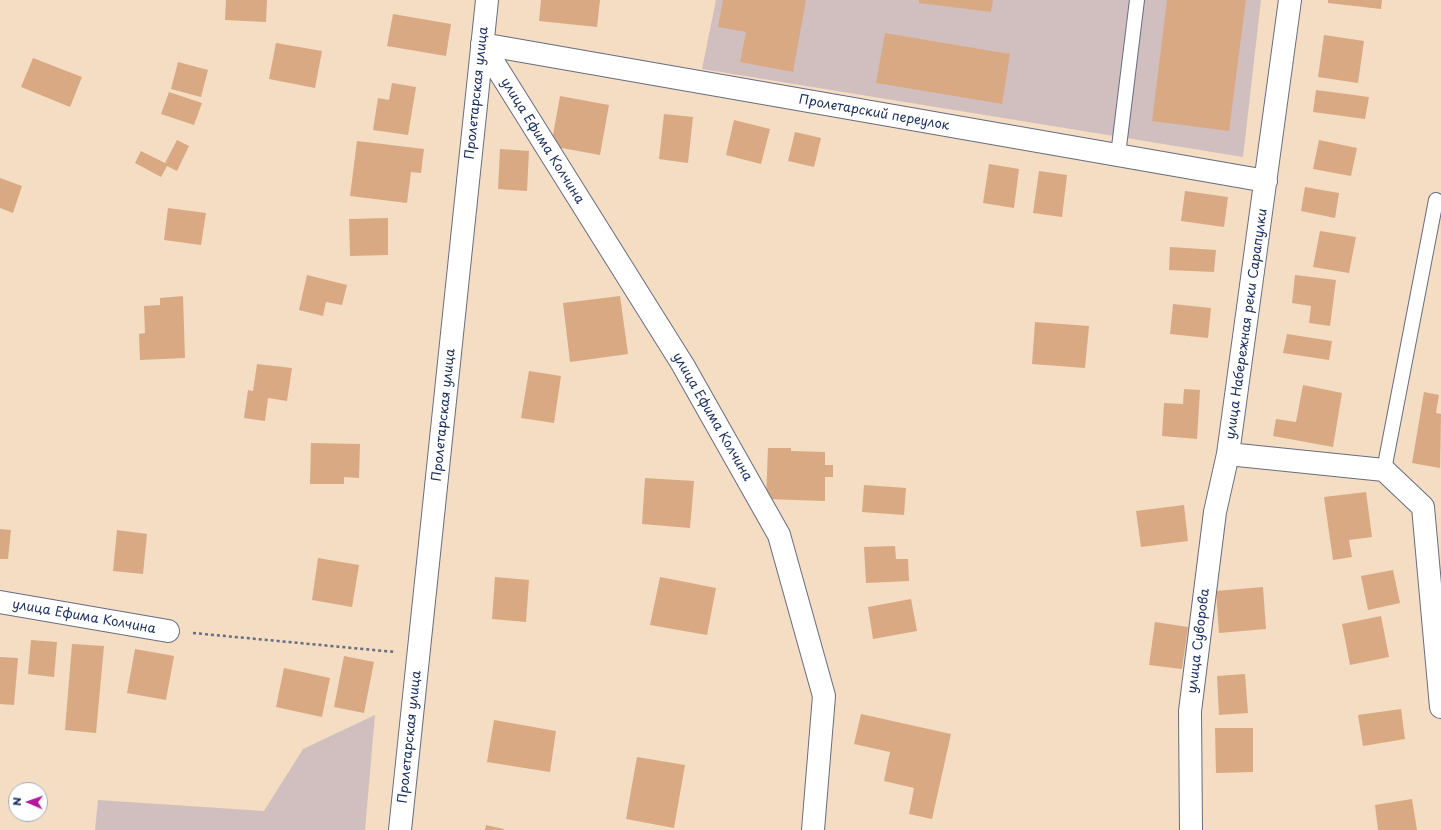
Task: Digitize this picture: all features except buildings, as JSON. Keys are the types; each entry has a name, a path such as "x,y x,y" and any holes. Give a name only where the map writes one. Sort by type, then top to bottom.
{"street":[{"name":"Пролетарская улица","path":"400,830 487,0"},
{"name":"улица Набережная реки Сарапулки","path":"1290,0 1228,454 1384,470"},
{"name":"Пролетарский переулок","path":"482,44 1266,181"},
{"name":"улица Ефима Колчина","path":"482,44 683,365 779,535 824,696 813,830"},
{"name":"улица Суворова","path":"1191,830 1190,711 1215,512 1228,454"},
{"path":"1384,470 1423,507 1441,707"},
{"name":"улица Ефима Колчина","path":"0,602 168,631"}],"lane":[{"path":"1118,155 1137,0"},
{"path":"1384,470 1436,200"}],"path":[{"path":"168,631 419,654"}],"shaded area":[{"path":"716,0 1261,0 1243,157 702,69"},
{"path":"375,715 365,830 95,830 98,800 264,811 303,749"}]}
